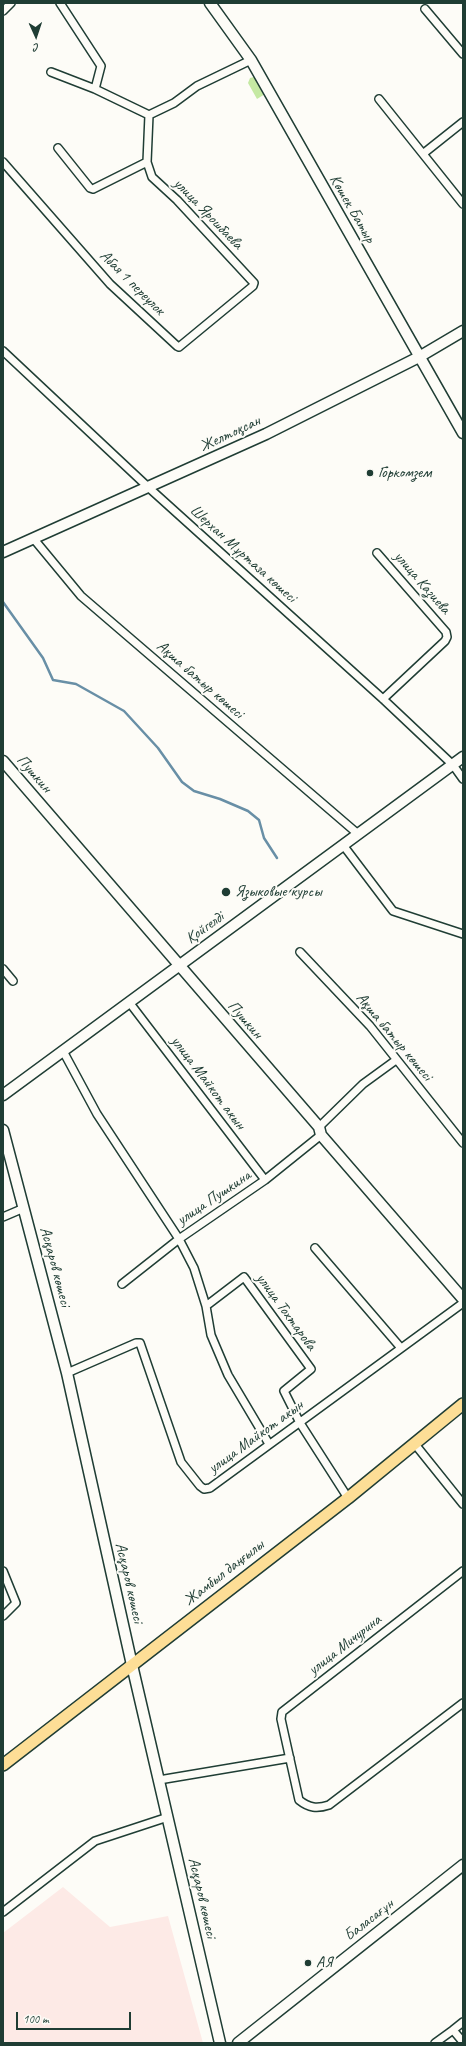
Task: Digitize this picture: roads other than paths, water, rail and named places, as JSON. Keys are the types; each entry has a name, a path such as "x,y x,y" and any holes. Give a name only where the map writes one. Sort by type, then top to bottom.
{"main road":[{"name":"Жамбыл даңғылы","path":"3,1765 348,1498 463,1404"}],"street":[{"path":"3,11 11,3"},
{"path":"60,3 101,66 95,89"},
{"name":"Көшек Батыр","path":"210,3 242,45 251,60 463,434"},
{"path":"425,9 463,54"},
{"path":"51,72 95,89 149,115 174,103 197,86 251,60"},
{"path":"379,98 463,204"},
{"name":"улица Ярошбаева","path":"149,115 147,162 152,177 177,200 254,283"},
{"path":"424,153 463,122"},
{"path":"58,148 90,188 93,189 147,162"},
{"name":"Абая 1 переулок","path":"3,162 110,284 176,346 179,346 253,286 254,283"},
{"name":"Желтоқсан","path":"3,552 266,434 419,357 463,330"},
{"name":"Шерхан Мұртаза көшесі","path":"3,351 148,487 383,699 453,765 463,779"},
{"name":"Ақша батыр көшесі","path":"33,538 81,596 358,834"},
{"name":"улица Казиева","path":"377,553 446,632 447,637 383,699"},
{"name":"Қойгелді","path":"3,1095 463,758"},
{"name":"Пушкин","path":"3,760 463,1299"},
{"path":"343,845 393,911 463,934"},
{"name":"Ақша батыр көшесі","path":"300,952 370,1026 463,1143"},
{"path":"3,969 13,981"},
{"name":"улица Майкот акын","path":"129,1002 265,1180"},
{"path":"63,1051 97,1114 179,1239 194,1268 206,1306 211,1335 228,1375 269,1444"},
{"name":"улица Пушкина","path":"122,1284 179,1239 265,1180 320,1131 363,1084 396,1060"},
{"name":"Асқаров көшесі","path":"3,1130 67,1373 132,1665 220,2043"},
{"path":"3,1217 24,1208"},
{"path":"315,1248 401,1348"},
{"name":"улица Тохтарова","path":"206,1306 244,1277 311,1369 284,1391 300,1423 348,1498"},
{"name":"улица Майкот акын","path":"67,1373 136,1343 140,1343 181,1462 204,1489 210,1488 463,1303"},
{"path":"414,1443 463,1504"},
{"path":"3,1571 16,1603 3,1616"},
{"name":"улица Мичурина","path":"463,1571 285,1709 281,1719 300,1800 310,1807 320,1808 334,1802 463,1703"},
{"path":"159,1780 290,1758"},
{"path":"3,1912 95,1841 168,1817"},
{"name":"Баласағұн","path":"238,2043 463,1865"},
{"path":"436,2043 463,2022"},
{"path":"453,2030 463,2042"}],"waterway":[{"path":"3,602 43,658 53,680 76,684 124,711 158,748 182,782 194,791 220,799 248,811 259,820 264,838 277,858"}],"place":[{"name":"Горкомзем","path":"370,473"},
{"name":"Языковые курсы","path":"226,892"},
{"name":"АЯ","path":"308,1963"}]}
